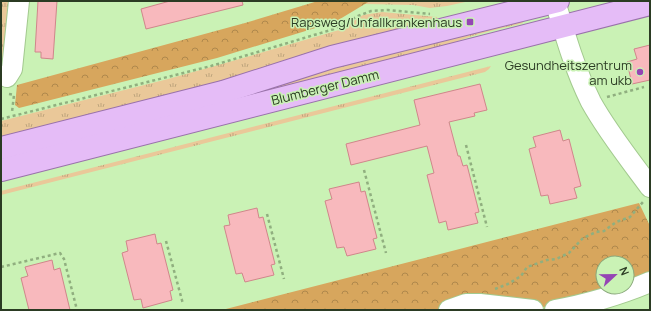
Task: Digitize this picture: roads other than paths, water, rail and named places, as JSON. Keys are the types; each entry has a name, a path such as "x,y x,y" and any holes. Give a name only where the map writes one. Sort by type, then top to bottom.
{"main road":[{"name":"Blumberger Damm","path":"1,148 223,92 332,58 556,1"},
{"name":"Blumberger Damm","path":"1,170 650,4"}],"street":[{"path":"7,77 12,69 19,1"},
{"path":"556,1 576,66 592,104 618,144 646,195"},
{"path":"555,310 609,296 650,282"},
{"path":"449,310 466,304 480,304 533,310"}],"place":[{"name":"Rapsweg/Unfallkrankenhaus","path":"470,22"},
{"name":"Gesundheitszentrum am ukb","path":"640,72"}]}
